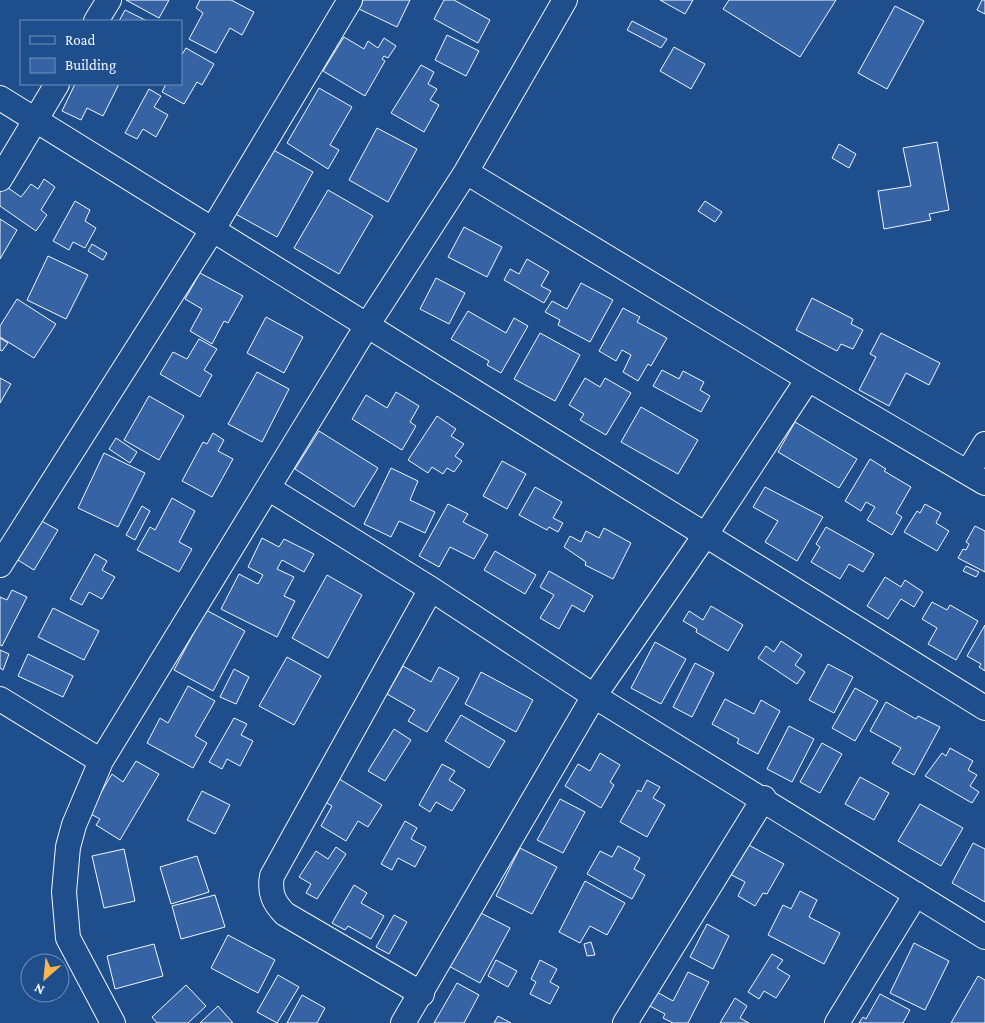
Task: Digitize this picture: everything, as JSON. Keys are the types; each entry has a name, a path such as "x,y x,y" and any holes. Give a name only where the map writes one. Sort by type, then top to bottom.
{"street":[{"path":"97,20 110,0"},
{"path":"0,565 213,229 350,0"},
{"path":"113,1023 68,938 64,892 68,847 74,826 101,761 368,324 466,172 565,0"},
{"path":"0,179 56,85"},
{"path":"0,98 368,324 985,708"},
{"path":"466,172 808,379 977,477 985,444"},
{"path":"404,1023 594,696 706,534 808,379"},
{"path":"268,488 432,589 594,696 764,798 985,936"},
{"path":"422,994 285,914 276,906 270,886 272,876 432,589"},
{"path":"0,699 101,761"},
{"path":"625,1023 764,798"},
{"path":"836,1023 916,894"}],"building":[{"path":"126,0 169,0 159,18"},
{"path":"200,0 231,0 254,12 242,35 230,28 216,53 189,39 203,13 196,8"},
{"path":"363,0 410,0 397,27 359,9"},
{"path":"444,0 454,0 490,20 478,43 434,19"},
{"path":"660,0 693,0 685,14"},
{"path":"729,0 836,0 800,57 723,9"},
{"path":"982,0 985,0 985,14 977,10"},
{"path":"895,6 924,21 887,89 858,73"},
{"path":"125,10 145,20 120,20"},
{"path":"632,21 667,39 661,48 627,30"},
{"path":"447,35 479,51 466,76 435,60"},
{"path":"344,37 364,49 368,41 378,48 384,38 396,46 388,58 384,56 382,59 385,61 365,96 323,71"},
{"path":"674,47 705,64 691,89 660,71"},
{"path":"186,48 214,64 202,85 197,82 184,104 162,92 166,85 182,85 182,54"},
{"path":"421,65 434,72 428,84 437,89 430,100 439,105 424,132 391,113"},
{"path":"75,85 118,85 103,116 87,108 81,120 62,111"},
{"path":"319,88 352,107 330,145 339,150 328,169 287,143"},
{"path":"149,89 161,96 154,107 168,115 156,137 143,129 137,139 125,133"},
{"path":"377,128 417,149 388,202 349,180"},
{"path":"937,142 949,210 929,214 931,220 884,229 878,191 911,186 903,148"},
{"path":"839,144 856,154 849,168 832,158"},
{"path":"268,147 313,172 277,237 232,212"},
{"path":"44,179 55,187 41,210 47,215 36,231 0,206 0,192 4,185 21,197 31,184 38,189"},
{"path":"328,190 373,216 339,274 294,248"},
{"path":"75,201 90,210 85,221 96,228 85,248 73,242 69,250 53,241"},
{"path":"705,201 722,212 715,222 698,211"},
{"path":"0,219 17,230 0,259"},
{"path":"464,227 502,247 487,277 448,257"},
{"path":"92,244 107,253 103,260 88,251"},
{"path":"48,256 88,275 66,319 27,300"},
{"path":"527,259 549,272 541,286 551,291 544,303 504,280 510,269 519,274"},
{"path":"200,273 243,296 228,323 224,321 212,344 190,331 202,309 185,299"},
{"path":"436,278 465,293 449,324 420,309"},
{"path":"581,283 613,300 590,342 558,325 560,320 545,312 552,301 567,309"},
{"path":"812,298 853,319 851,324 863,330 853,349 841,344 837,351 796,330"},
{"path":"17,299 56,324 34,358 0,337 0,326"},
{"path":"623,308 640,317 637,322 667,338 651,366 648,364 638,381 623,372 631,355 622,350 616,361 599,351"},
{"path":"468,311 506,333 514,318 528,326 501,373 487,365 489,361 451,339"},
{"path":"266,317 303,337 284,373 247,353"},
{"path":"540,333 580,355 555,401 514,379"},
{"path":"881,333 940,363 929,385 906,373 889,406 859,390 876,357 870,354"},
{"path":"0,338 8,343 2,351 0,350"},
{"path":"199,339 217,349 204,370 212,375 200,397 160,374 173,352 187,359"},
{"path":"662,370 679,379 683,371 704,382 700,390 710,396 701,412 653,386"},
{"path":"257,372 289,389 262,442 228,424"},
{"path":"0,378 11,384 0,403"},
{"path":"585,378 600,387 605,378 631,393 606,435 580,420 584,414 569,405"},
{"path":"396,392 419,406 410,422 416,426 402,450 352,419 366,395 387,408"},
{"path":"149,396 184,416 159,460 124,440"},
{"path":"641,407 698,440 678,474 621,442"},
{"path":"437,416 456,429 451,436 464,444 455,456 462,461 454,472 447,468 443,474 432,467 428,473 408,460"},
{"path":"795,422 857,459 839,488 778,452"},
{"path":"319,431 378,468 354,507 295,469"},
{"path":"213,433 224,440 218,451 233,459 212,497 182,481 203,442 207,444"},
{"path":"116,438 137,452 130,463 109,449"},
{"path":"104,453 145,473 118,527 78,508"},
{"path":"870,459 886,469 884,471 911,487 896,513 902,517 892,535 867,520 875,507 866,502 861,511 845,501"},
{"path":"502,461 526,474 507,509 483,496"},
{"path":"391,468 418,481 410,500 435,512 425,533 399,521 391,537 364,524"},
{"path":"535,487 562,502 553,518 563,523 558,532 549,527 547,530 519,515"},
{"path":"765,487 823,517 797,561 765,542 778,521 753,507"},
{"path":"172,498 195,511 179,542 192,549 179,572 137,550 150,527 155,530"},
{"path":"448,504 468,514 463,522 488,535 474,559 450,547 439,567 419,556"},
{"path":"925,504 941,513 936,523 949,531 937,551 904,532 917,511 920,513"},
{"path":"142,506 150,511 135,540 126,535"},
{"path":"36,518 58,530 34,570 13,557"},
{"path":"975,526 985,531 985,572 958,558 963,549 966,550 969,544 966,542"},
{"path":"826,527 874,554 863,572 849,564 840,579 811,562 820,547 816,544"},
{"path":"604,528 631,543 613,579 585,565 586,562 564,547 570,536 581,542 586,531 599,538"},
{"path":"262,538 279,547 284,539 314,554 304,572 282,560 277,569 294,577 284,596 295,601 277,637 221,609 239,574 258,584 263,575 248,567"},
{"path":"495,551 536,575 525,594 484,570"},
{"path":"95,554 107,561 102,570 115,577 102,599 89,592 82,605 70,599"},
{"path":"966,566 979,572 976,577 963,571"},
{"path":"549,571 593,596 584,612 572,605 559,629 540,618 554,595 540,587"},
{"path":"327,575 362,595 328,658 292,638"},
{"path":"885,577 901,587 905,580 923,592 914,607 901,599 888,619 867,606"},
{"path":"12,590 27,597 2,646 0,645 0,597 7,600"},
{"path":"932,602 947,610 950,605 978,621 956,660 928,644 937,628 922,619"},
{"path":"711,606 743,625 728,651 696,632 697,629 683,621 689,611 703,620"},
{"path":"53,608 99,631 84,660 38,637"},
{"path":"206,610 245,631 213,691 174,670"},
{"path":"985,625 985,671 979,667 981,664 967,656"},
{"path":"781,641 802,655 795,665 805,672 797,684 758,658 766,646 774,652"},
{"path":"655,642 686,659 661,704 631,688"},
{"path":"0,650 9,654 3,670 0,668"},
{"path":"28,654 73,676 63,697 18,676"},
{"path":"287,657 321,676 294,725 259,706"},
{"path":"695,663 714,673 692,717 673,707"},
{"path":"828,664 853,677 834,713 809,700"},
{"path":"403,666 431,682 439,667 459,678 427,732 408,721 415,710 387,694"},
{"path":"234,669 249,677 236,704 220,697"},
{"path":"481,672 533,700 516,732 465,704"},
{"path":"188,686 215,701 195,736 207,743 193,768 147,743 160,718 168,723"},
{"path":"855,688 878,701 855,741 832,728"},
{"path":"725,699 754,714 761,700 780,711 758,754 737,743 739,739 712,724"},
{"path":"886,702 916,719 918,716 940,727 914,775 892,763 901,748 870,731"},
{"path":"461,715 505,741 489,768 445,741"},
{"path":"234,718 247,724 241,735 253,741 240,766 227,759 222,769 209,762"},
{"path":"789,726 814,739 792,782 767,769"},
{"path":"394,729 411,740 385,781 368,771"},
{"path":"822,743 842,754 820,793 800,782"},
{"path":"950,748 973,761 968,770 977,775 970,786 979,792 972,803 925,776 942,753 946,756"},
{"path":"600,753 620,765 610,782 614,785 601,808 565,786 578,764 590,771"},
{"path":"136,761 159,774 120,840 96,825 100,819 89,813 112,774 123,782"},
{"path":"442,764 455,771 449,780 465,790 452,811 436,802 430,812 419,805"},
{"path":"336,777 382,805 368,827 358,821 346,841 321,826 332,806 322,800"},
{"path":"860,777 889,793 874,820 845,804"},
{"path":"647,780 660,787 653,798 665,805 647,837 620,822 638,790 641,792"},
{"path":"202,791 230,805 215,834 187,820"},
{"path":"560,799 585,812 563,853 537,840"},
{"path":"920,804 963,828 941,866 898,841"},
{"path":"405,821 417,828 411,839 426,847 415,867 398,858 392,870 381,864"},
{"path":"743,842 784,864 767,894 763,893 755,906 738,896 745,882 726,872"},
{"path":"973,843 985,849 985,902 952,883"},
{"path":"618,846 640,858 634,869 645,875 632,899 587,874 600,851 612,857"},
{"path":"336,847 346,854 317,899 306,893 311,884 299,877 316,851 328,859"},
{"path":"520,848 557,867 532,914 496,896"},
{"path":"124,849 135,901 104,908 92,856"},
{"path":"197,856 209,892 171,904 160,867"},
{"path":"585,881 625,903 607,935 590,926 580,943 559,932"},
{"path":"354,885 367,893 361,903 384,916 371,939 348,926 345,930 332,923"},
{"path":"800,891 817,900 809,917 840,933 824,964 768,935 783,905 791,909"},
{"path":"215,895 225,927 181,939 172,906"},
{"path":"475,910 510,928 480,983 445,964"},
{"path":"394,915 407,922 389,954 376,947"},
{"path":"707,924 729,936 713,969 690,957"},
{"path":"228,935 275,960 258,993 211,968"},
{"path":"591,942 595,955 587,956 584,944"},
{"path":"914,943 949,961 925,1010 890,993"},
{"path":"154,944 163,976 115,989 107,956"},
{"path":"772,954 783,960 777,968 790,976 776,998 764,991 759,999 748,992"},
{"path":"496,960 517,971 508,987 488,976"},
{"path":"540,960 557,969 550,982 559,987 550,1004 530,994 536,982 531,979"},
{"path":"688,972 709,982 688,1023 673,1023 663,1018 665,1014 648,1005 655,991 673,1001"},
{"path":"278,975 299,987 277,1023 257,1012"},
{"path":"978,976 985,980 985,1023 951,1023"},
{"path":"457,983 479,995 464,1023 434,1023"},
{"path":"186,985 206,1006 188,1023 157,1023 152,1017"},
{"path":"880,994 910,1010 903,1023 859,1023 863,1017 866,1019"},
{"path":"302,995 325,1008 317,1023 287,1023"},
{"path":"735,998 747,1006 740,1018 749,1023 720,1023"},
{"path":"218,1006 233,1023 200,1023"},
{"path":"498,1016 511,1023 494,1023"}]}
